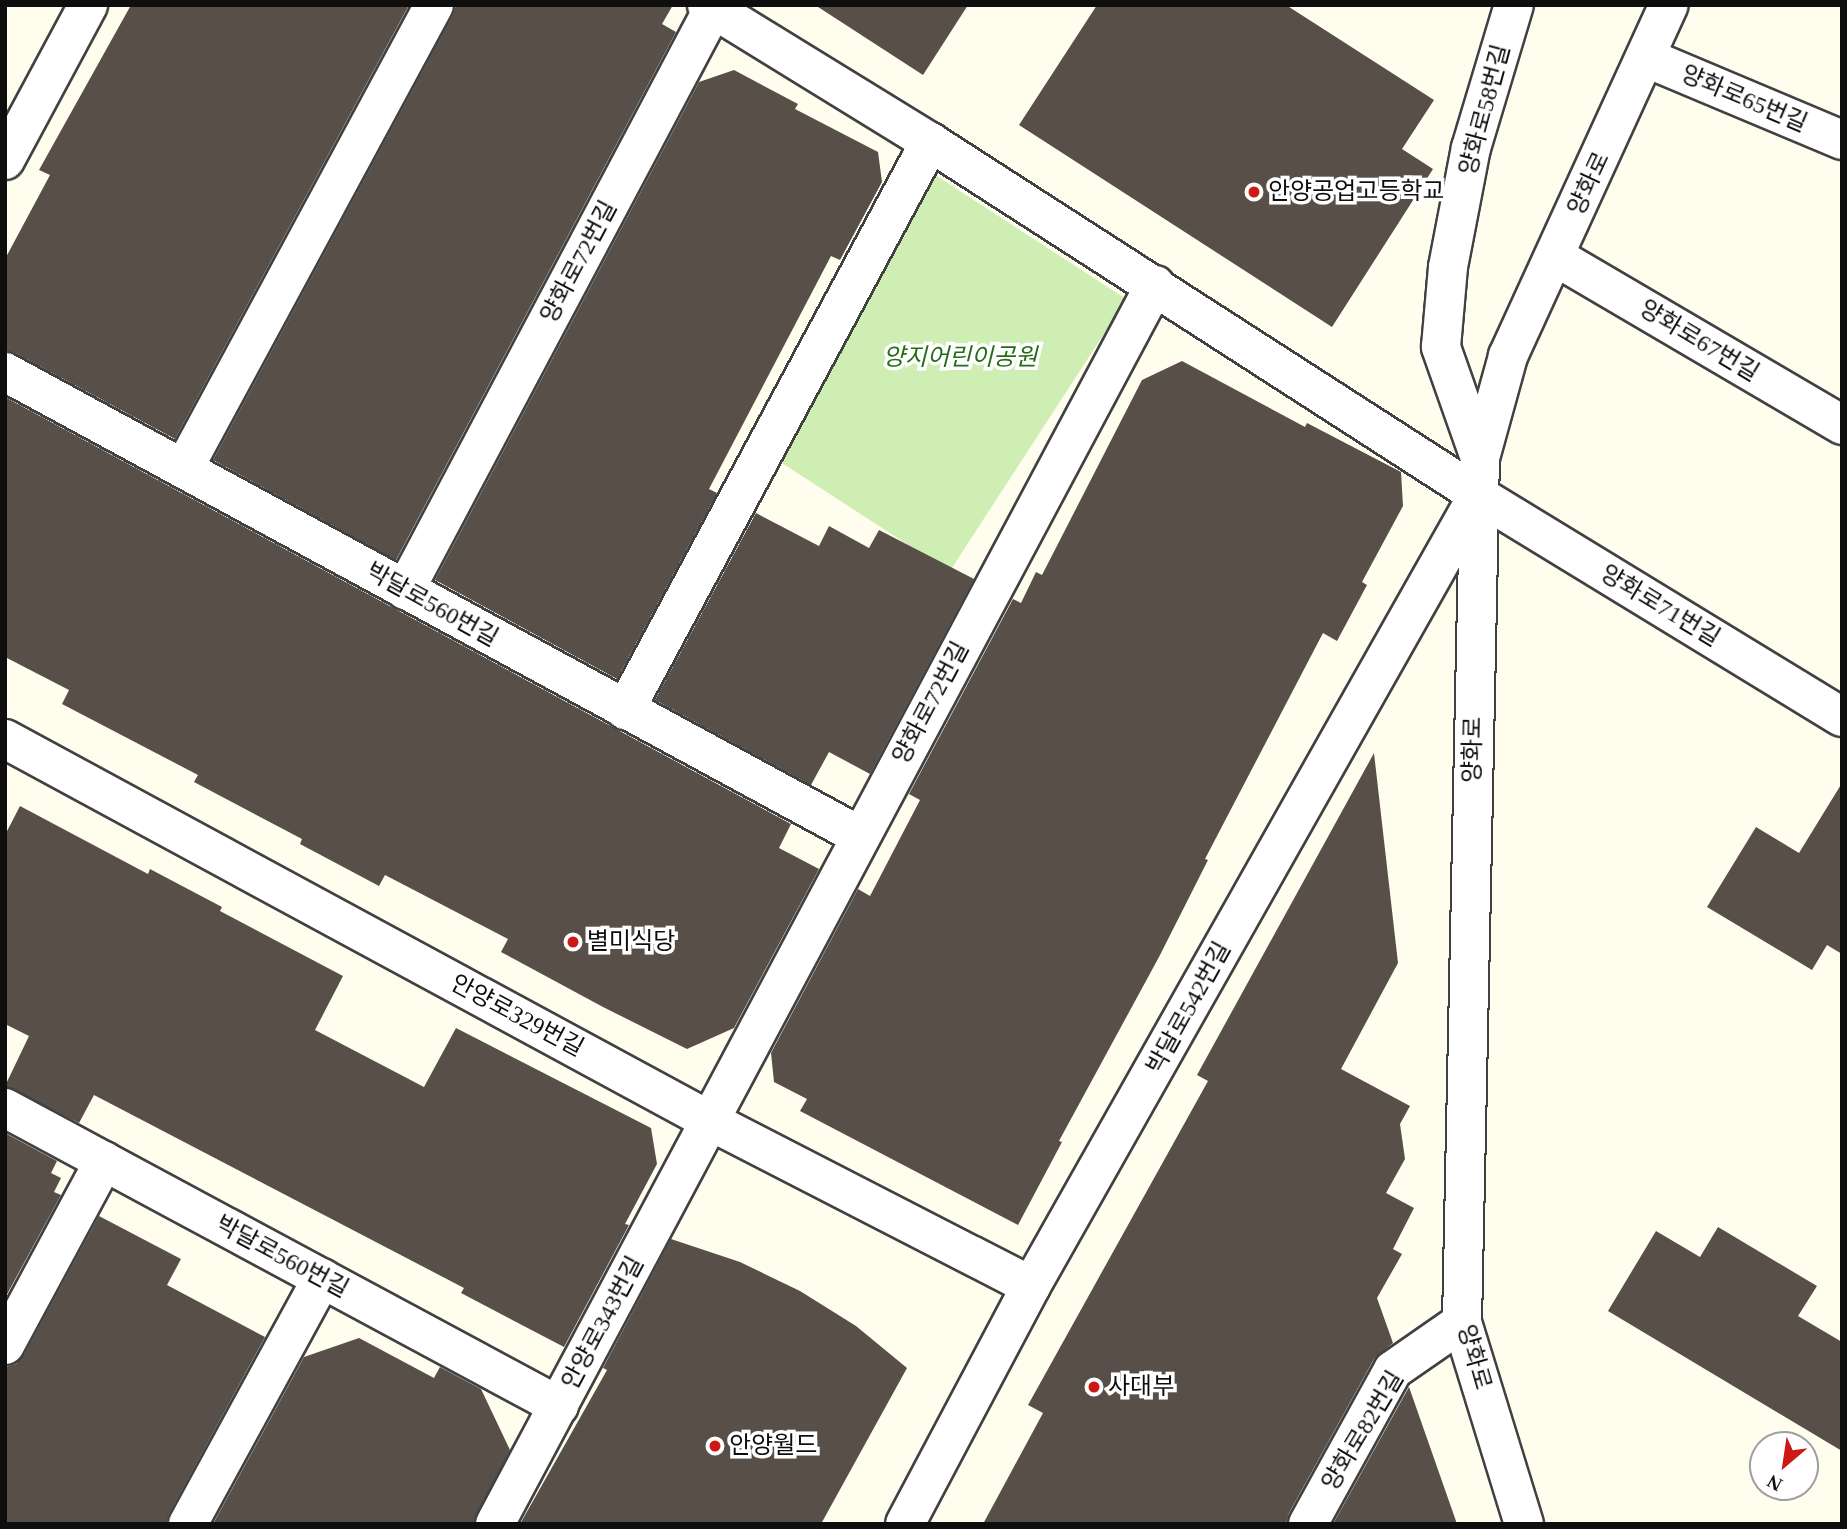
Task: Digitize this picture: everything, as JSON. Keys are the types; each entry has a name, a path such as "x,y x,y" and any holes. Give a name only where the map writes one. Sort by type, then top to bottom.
{"street":[{"path":"5,160 88,5"},
{"path":"184,468 434,5"},
{"name":"양화로58번길","path":"1479,477 1440,347 1448,267 1471,148 1514,5"},
{"name":"양화로","path":"1524,1524 1462,1322 1479,477 1508,356 1556,257 1669,5"},
{"name":"양화로72번길","path":"405,590 710,7 1155,285 1479,477"},
{"name":"양화로65번길","path":"1647,58 1842,140"},
{"path":"625,710 929,142"},
{"name":"양화로67번길","path":"1556,257 1842,425"},
{"name":"양화로72번길","path":"710,1121 1155,285"},
{"name":"박달로560번길","path":"5,372 860,836"},
{"name":"양화로71번길","path":"1479,477 1842,716"},
{"name":"박달로542번길","path":"905,1524 1031,1286 1479,477"},
{"name":"안양로329번길","path":"5,739 710,1121 1031,1286"},
{"name":"박달로560번길","path":"5,1108 559,1406"},
{"name":"안양로343번길","path":"495,1524 710,1121"},
{"path":"5,1345 104,1161"},
{"path":"188,1524 322,1278"},
{"name":"양화로82번길","path":"1308,1524 1393,1370 1462,1322"}],"green space":[{"name":"양지어린이공원","path":"926,169 1126,299 949,572 749,442"}],"building":[{"path":"131,5 409,5 175,439 5,350 5,259 50,175 39,170"},
{"path":"456,5 673,5 662,24 676,32 396,560 213,460"},
{"path":"815,5 968,5 923,75"},
{"path":"1097,5 1286,5 1434,100 1402,149 1433,169 1332,327 1019,125"},
{"path":"734,70 798,104 795,109 878,152 882,182 840,260 831,256 709,489 717,493 617,679 435,580 699,82"},
{"path":"1182,361 1305,427 1307,423 1401,472 1403,506 1362,582 1367,585 1337,641 1323,633 1205,859 1208,860 1159,957 1059,1141 1062,1142 1018,1225 800,1111 807,1099 774,1082 771,1053 858,889 870,896 920,800 909,794 1013,599 1021,603 1036,572 1042,575 1142,380"},
{"path":"5,397 791,824 779,848 819,869 734,1028 687,1049 603,1007 501,952 508,939 385,875 379,886 300,844 302,839 194,782 198,775 62,704 69,690 5,657"},
{"path":"756,513 819,546 829,526 869,548 879,530 974,579 870,774 829,752 811,785 655,700"},
{"path":"1374,753 1398,963 1341,1069 1410,1106 1400,1124 1405,1159 1386,1193 1414,1208 1393,1249 1402,1254 1377,1298 1393,1343 1374,1359 1289,1513 1286,1524 983,1524 1043,1413 1028,1405 1208,1081 1197,1075"},
{"path":"1842,783 1842,954 1827,945 1812,970 1707,907 1756,827 1799,853"},
{"path":"20,806 148,874 150,869 222,907 220,911 343,976 315,1030 424,1087 456,1028 651,1128 657,1164 625,1224 629,1225 564,1347 461,1293 464,1288 94,1095 79,1123 5,1086 29,1036 5,1024 5,835"},
{"path":"5,1133 57,1161 51,1173 61,1178 54,1192 61,1195 5,1298"},
{"path":"99,1216 181,1259 167,1285 265,1337 166,1524 5,1524 5,1367 16,1364 24,1355"},
{"path":"1718,1227 1817,1286 1798,1316 1842,1342 1842,1451 1819,1437 1819,1431 1809,1431 1608,1311 1656,1231 1700,1257"},
{"name":"안양월드","path":"671,1239 740,1262 800,1291 856,1326 907,1368 821,1524 520,1524 607,1370 603,1368"},
{"path":"359,1338 434,1378 440,1367 481,1389 510,1450 473,1524 213,1524 304,1357"},
{"path":"1409,1387 1457,1524 1333,1524"}],"place":[{"name":"안양공업고등학교","path":"1254,192"},
{"name":"별미식당","path":"573,942"},
{"name":"사대부","path":"1094,1387"},
{"name":"안양월드","path":"715,1446"}]}
